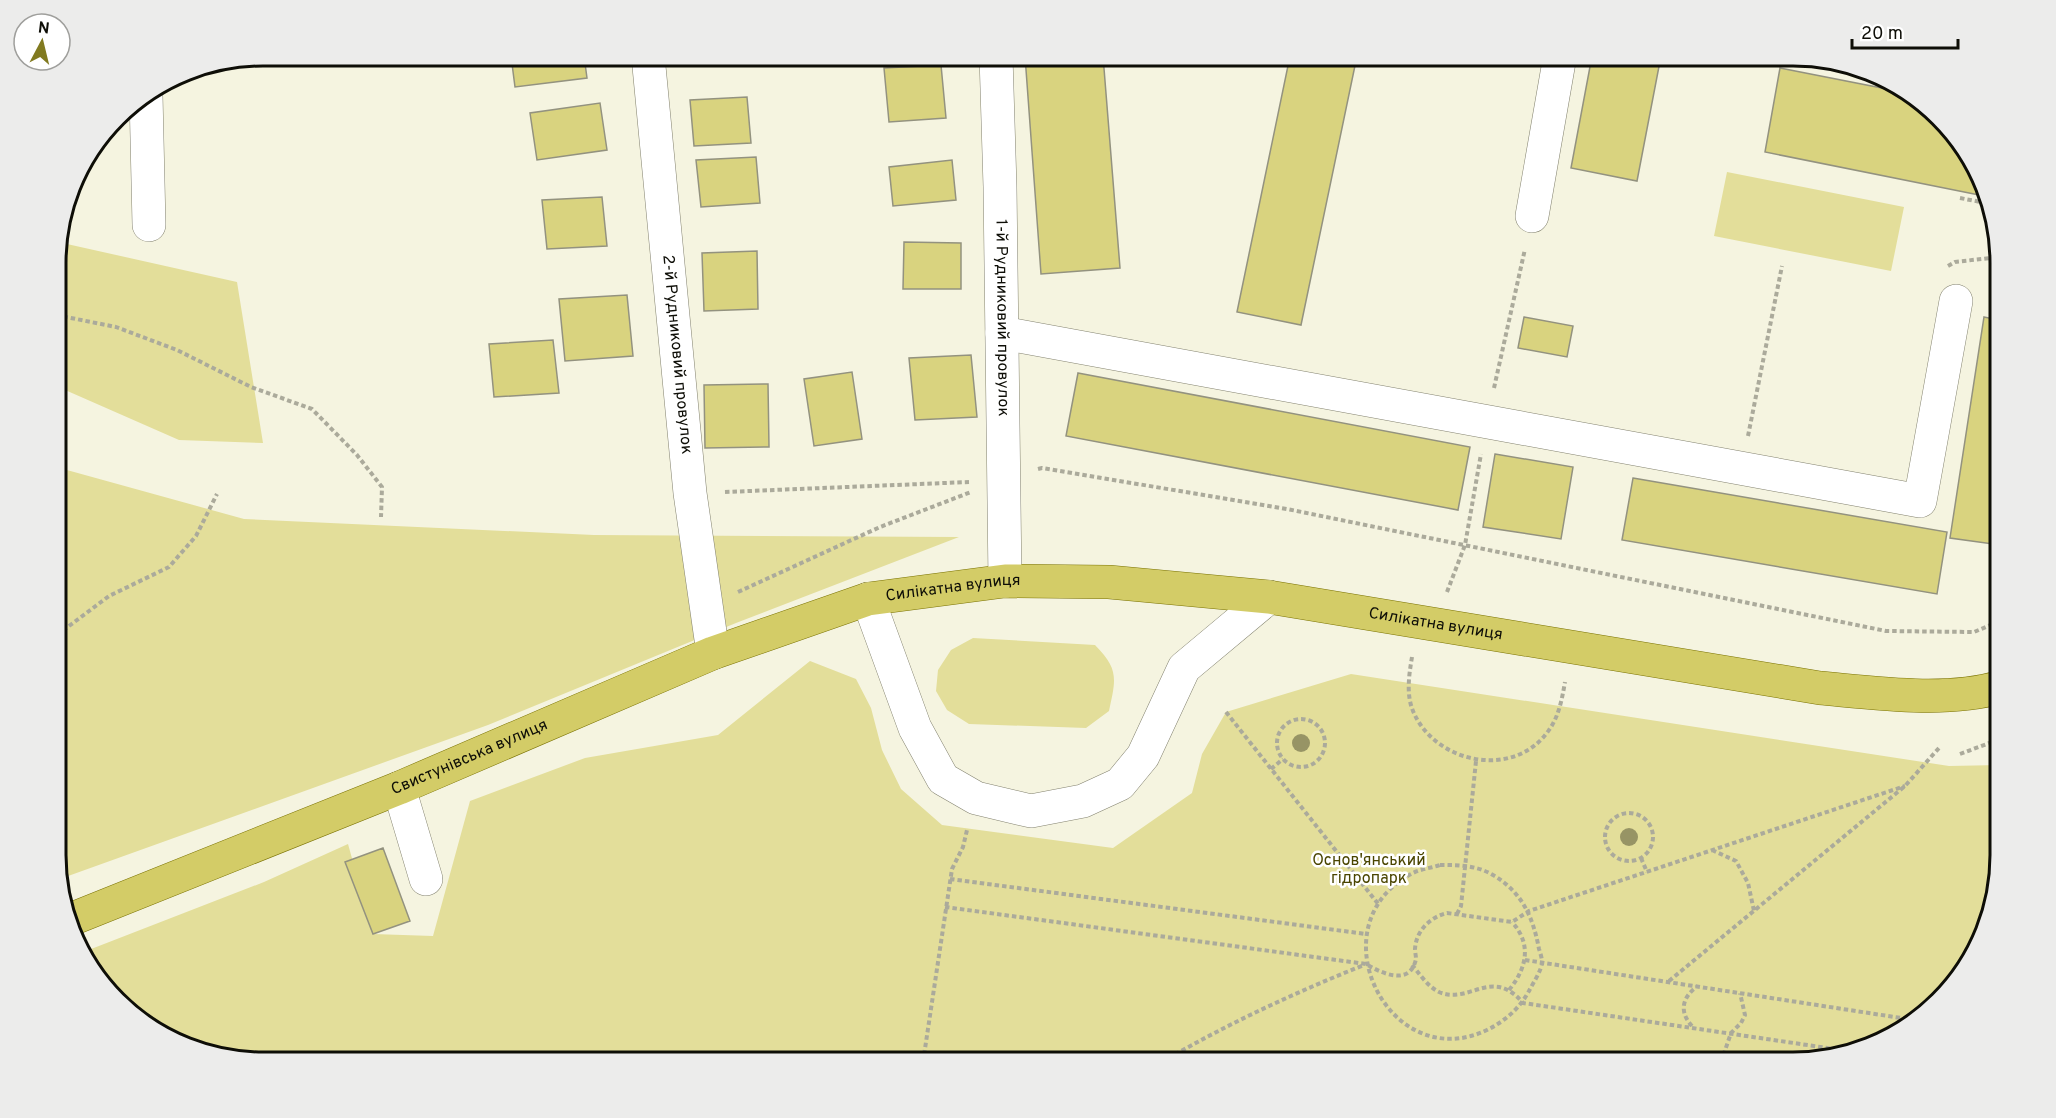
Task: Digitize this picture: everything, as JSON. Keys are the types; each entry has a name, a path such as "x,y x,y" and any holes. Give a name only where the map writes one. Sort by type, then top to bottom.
{"main road":[{"name":"Силікатна вулиця","path":"868,599 1005,581 1109,582 1269,597 1820,688 1900,696 1990,690"},
{"name":"Свистунівська вулиця","path":"76,916 399,788 713,653 868,599"}],"street":[{"name":"2-й Рудниковий провулок","path":"649,66 690,493 713,653"},
{"name":"1-й Рудниковий провулок","path":"996,66 1005,581"},
{"path":"1532,216 1558,66"},
{"path":"146,105 149,225"},
{"path":"1002,333 1920,501 1956,301"},
{"path":"868,599 915,728 944,779 976,798 1031,811 1083,801 1120,784 1143,756 1184,668 1269,597"},
{"path":"399,788 426,879"}],"path":[{"path":"1960,198 1980,202"},
{"path":"1444,601 1465,545 1486,422 1532,216"},
{"path":"1741,469 1782,266"},
{"path":"66,317 116,327 177,350 251,387 312,409 357,455 382,487 381,517"},
{"path":"706,606 880,527 1042,468 1287,509 1886,631 1974,632 1990,625"},
{"path":"690,493 1003,481"},
{"path":"66,628 109,596 169,567 196,536 217,494"},
{"path":"1412,657 1408,683 1413,711 1422,727 1436,742 1476,761 1509,759 1534,746 1549,731 1566,682"},
{"path":"1226,712 1379,905"},
{"path":"1300,719 1309,720 1322,730 1325,746 1318,761 1303,767 1295,766 1283,759 1277,743 1281,729 1286,723 1300,719"},
{"path":"1959,754 1990,743"},
{"path":"1668,981 1905,786 1939,748"},
{"path":"1271,769 1283,759"},
{"path":"1457,914 1461,906 1466,866 1476,761"},
{"path":"945,907 1366,964 1383,975 1398,976 1408,972 1412,965 1420,933 1431,919 1447,913 1512,922 1529,911 1905,786"},
{"path":"924,1052 952,869 963,847 976,798"},
{"path":"1636,813 1650,824 1653,840 1651,848 1641,858 1630,861 1622,860 1610,853 1606,845 1604,837 1609,823 1621,814 1636,813"},
{"path":"1712,850 1736,861 1748,883 1754,911"},
{"path":"1641,858 1647,872"},
{"path":"1440,865 1466,866 1491,874 1513,890 1529,911 1536,929 1542,962 1523,1003 1502,1023 1475,1035 1446,1038 1418,1031 1393,1015 1375,992 1366,964 1366,934 1379,905 1392,888 1414,873 1440,865"},
{"path":"950,879 1366,934"},
{"path":"1509,990 1520,976 1525,960 1524,942 1512,922"},
{"path":"1525,960 1903,1018"},
{"path":"1179,1052 1216,1030 1311,986 1366,964"},
{"path":"1412,965 1428,984 1448,994 1464,994 1481,987 1509,990 1523,1003 1830,1048"},
{"path":"1693,1027 1683,1014 1683,1004 1687,993 1699,986"},
{"path":"1724,1052 1731,1033 1745,1015 1740,992"}],"green space":[{"path":"1727,172 1904,207 1891,271 1714,236"},
{"path":"67,244 237,282 263,443 179,440 66,390"},
{"path":"66,470 244,519 594,535 959,537 736,623 488,725 68,876"},
{"path":"973,638 1095,645 1103,653 1114,675 1109,711 1086,728 969,724 947,710 936,691 938,670 951,650"},
{"name":"Основ'янський гідропарк","path":"810,661 856,679 871,708 882,750 901,789 942,825 1113,848 1192,793 1202,754 1226,712 1351,674 1949,766 1990,765 1990,868 1980,918 1970,942 1941,985 1923,1003 1880,1032 1856,1042 1806,1052 250,1052 200,1042 165,1026 124,994 107,975 90,949 264,882 348,844 373,934 433,936 470,801 585,758 718,735"}],"building":[{"path":"512,66 585,66 587,78 515,87"},
{"path":"941,66 946,118 889,122 884,68"},
{"path":"1026,66 1104,66 1120,268 1041,274"},
{"path":"1288,66 1355,66 1301,325 1237,312"},
{"path":"1590,66 1659,66 1637,181 1571,168"},
{"path":"1780,68 1884,89 1923,115 1941,133 1957,154 1978,195 1765,152"},
{"path":"747,97 751,143 694,146 690,100"},
{"path":"600,103 607,150 537,160 530,113"},
{"path":"756,157 760,203 701,207 696,160"},
{"path":"952,160 956,200 893,206 889,167"},
{"path":"602,197 607,246 547,249 542,200"},
{"path":"904,242 961,243 961,289 903,289"},
{"path":"757,251 758,309 704,311 702,253"},
{"path":"627,295 633,356 565,361 559,299"},
{"path":"1524,317 1573,326 1567,357 1518,348"},
{"path":"1984,317 1990,318 1990,544 1950,538"},
{"path":"553,340 559,393 494,397 489,344"},
{"path":"971,355 977,417 915,420 909,358"},
{"path":"852,372 862,439 814,446 804,379"},
{"path":"1078,373 1470,447 1458,510 1066,436"},
{"path":"768,384 769,447 705,448 704,385"},
{"path":"1495,454 1573,467 1561,539 1483,527"},
{"path":"1633,478 1947,532 1937,594 1622,540"},
{"path":"383,848 410,921 373,934 345,862"}]}
